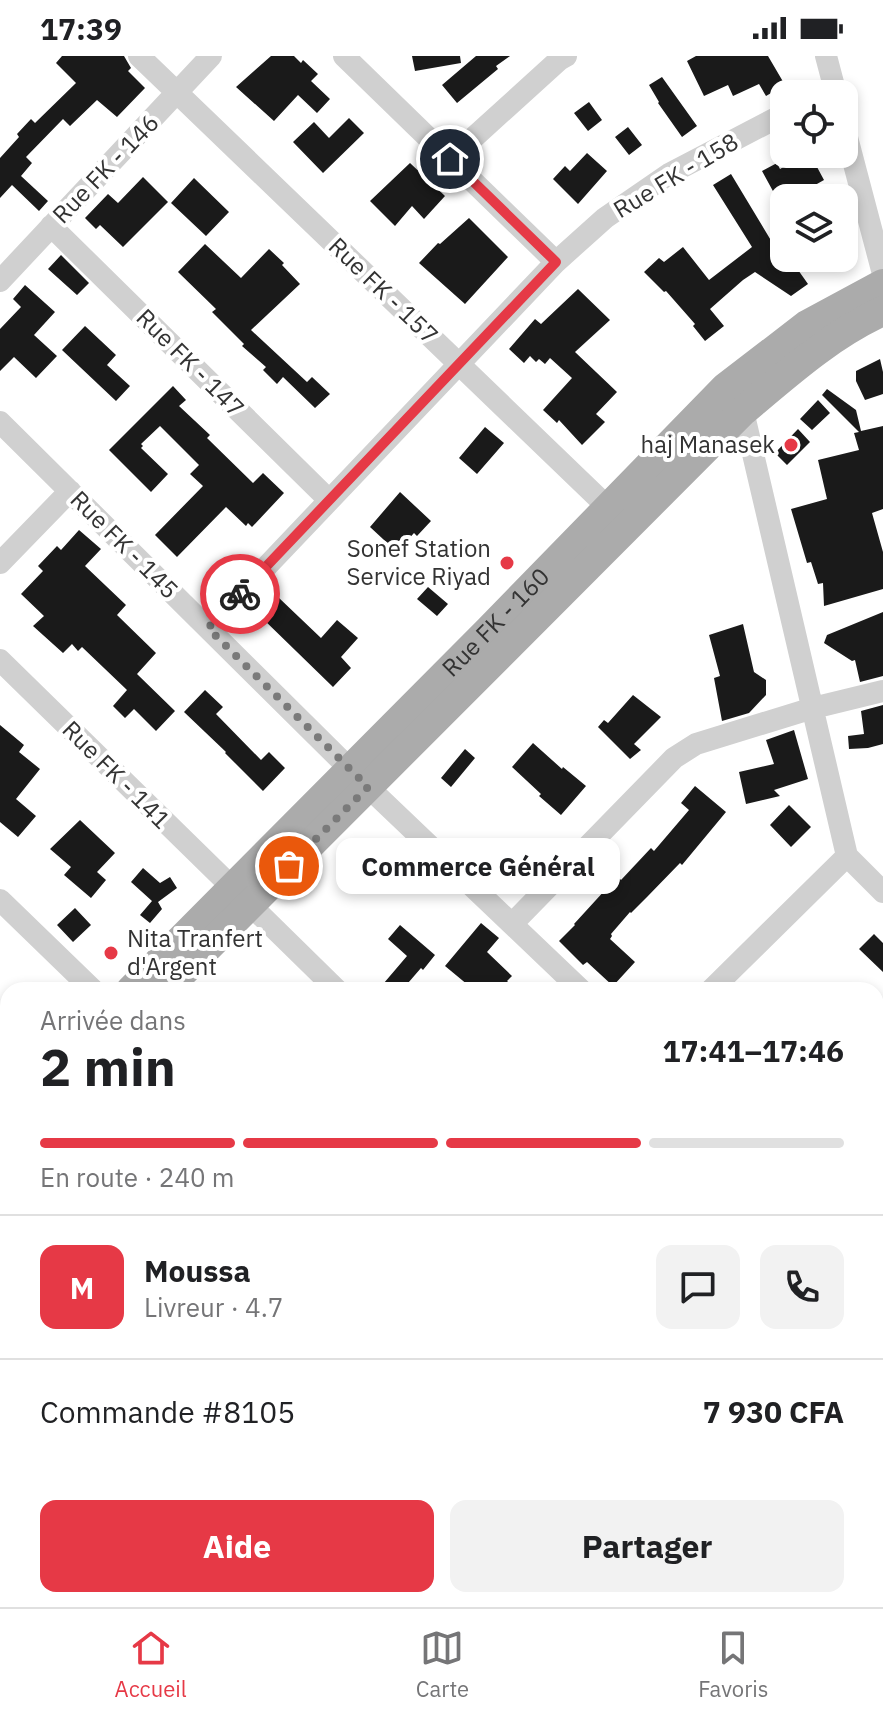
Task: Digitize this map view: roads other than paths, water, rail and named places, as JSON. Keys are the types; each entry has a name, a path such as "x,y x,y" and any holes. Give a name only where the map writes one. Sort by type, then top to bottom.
{"main road":[{"name":"Rue FK - 160","path":"140,982 241,897 618,517 862,313 883,284"},
{"name":"Rue FK - 160","path":"618,517 725,388 807,325 862,313"},
{"name":"Rue FK - 160","path":"172,982 241,897"}],"street":[{"name":"Rue FK - 157","path":"139,56 618,517"},
{"name":"Rue FK - 146","path":"0,281 211,56"},
{"path":"344,56 556,262"},
{"path":"826,56 829,80"},
{"path":"450,159 560,57"},
{"name":"Rue FK - 158","path":"208,628 556,262 605,218 669,174 770,121"},
{"path":"855,168 883,274"},
{"name":"Rue FK - 147","path":"51,226 329,500"},
{"path":"743,411 847,856 883,892"},
{"name":"Rue FK - 145","path":"0,422 359,778 573,982"},
{"path":"0,563 70,491"},
{"name":"Rue FK - 141","path":"0,660 329,982"},
{"path":"512,924 684,750 813,708 883,691"},
{"path":"719,982 847,856"},
{"path":"0,900 85,982"}],"place":[{"name":"haj Manasek","path":"791,445"},
{"name":"Sonef Station Service Riyad","path":"507,563"},
{"name":"Commerce Général","path":"289,866"},
{"name":"Nita Tranfert d'Argent","path":"111,953"}]}
